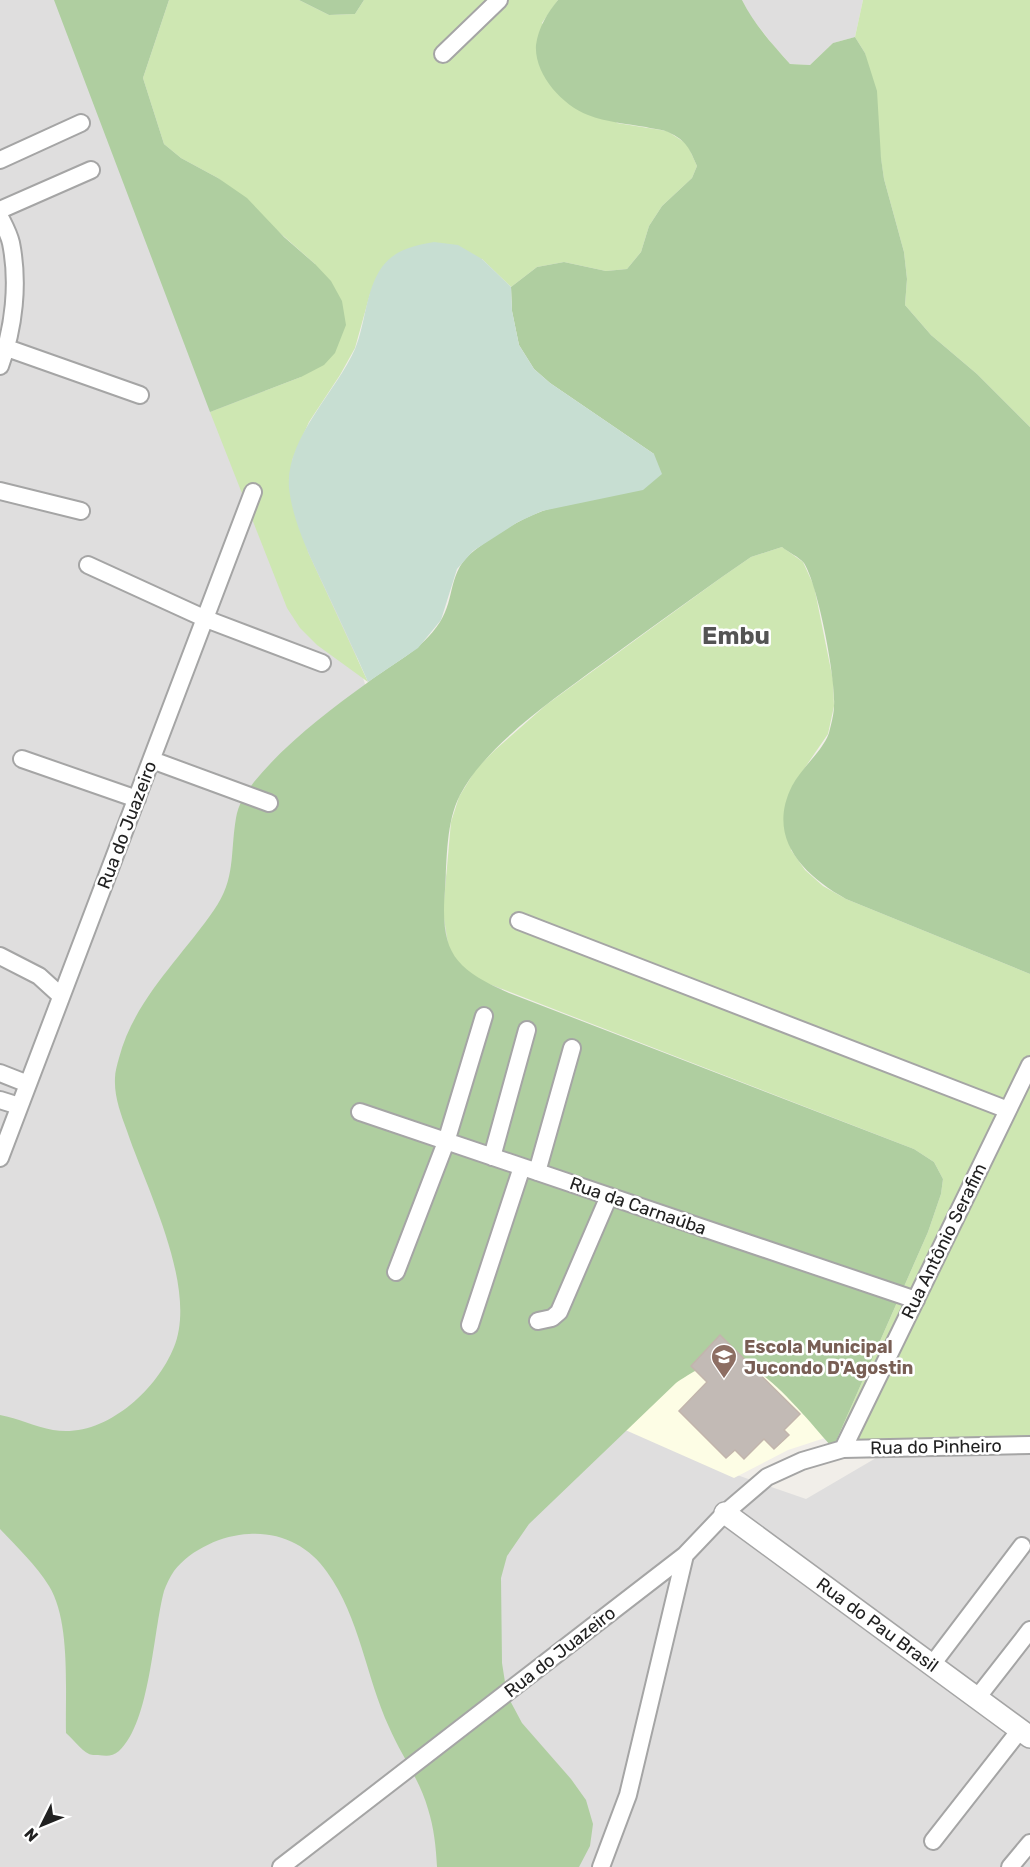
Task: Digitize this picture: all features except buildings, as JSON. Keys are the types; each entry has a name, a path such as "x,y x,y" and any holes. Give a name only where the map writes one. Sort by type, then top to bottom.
{"street":[{"path":"443,54 500,0"},
{"path":"0,160 81,123"},
{"path":"0,210 91,170"},
{"path":"0,217 11,241 16,286 6,348 0,366"},
{"path":"6,348 140,394"},
{"path":"0,491 81,511"},
{"name":"Rua do Juazeiro","path":"0,1158 253,492"},
{"path":"88,565 206,619 322,663"},
{"path":"22,759 137,799"},
{"path":"152,760 269,803"},
{"path":"519,921 1008,1110"},
{"path":"0,956 39,976 62,996"},
{"path":"396,1272 446,1142 484,1016"},
{"path":"492,1157 527,1030"},
{"path":"470,1325 530,1170 572,1048"},
{"name":"Rua Antônio Serafim","path":"843,1449 1030,1065"},
{"path":"0,1073 28,1083"},
{"path":"0,1100 19,1106"},
{"name":"Rua da Carnaúba","path":"360,1112 916,1300"},
{"path":"538,1322 552,1318 559,1312 609,1197"},
{"name":"Rua do Pinheiro","path":"843,1449 1030,1445"},
{"name":"Rua do Juazeiro","path":"281,1867 685,1555 725,1513 767,1477 802,1461 843,1449"},
{"name":"Rua do Pau Brasil","path":"725,1513 1025,1733"},
{"path":"931,1666 1022,1546"},
{"path":"601,1867 628,1795 685,1555"},
{"path":"977,1698 1030,1630"},
{"path":"933,1841 1025,1733"},
{"path":"1010,1867 1030,1843"}],"shaded area":[{"path":"0,0 55,0 289,437 384,746 737,1475 806,1499 876,1458 1030,1429 1030,1867 0,1867"},
{"path":"742,0 863,0 855,37 833,43 810,65 790,64 749,14"},
{"path":"434,242 458,245 482,259 511,287 512,311 519,345 534,369 550,383 654,454 662,474 643,490 542,511 518,522 473,551 457,569 441,620 418,648 368,682 298,526 289,488 290,470 303,434 355,349 376,276 387,261 399,252"},
{"name":"Escola Municipal Jucondo D'Agostin","path":"720,1335 831,1436 788,1450 734,1478 614,1425"}],"green space":[{"path":"54,0 169,0 143,78 164,144 181,158 218,178 247,198 331,281 342,301 346,325 335,353 324,365 301,377 210,412"},
{"path":"169,0 299,0 329,15 355,14 364,0 558,0 542,23 617,123 667,131 687,144 697,166 692,178 662,206 649,226 641,252 627,269 606,271 564,262 537,267 511,287 482,259 370,294 355,348 309,422 292,460 308,552 368,682 317,645 300,628 287,608 210,412 301,377 315,264 218,178 181,158 164,144 143,78"},
{"path":"299,0 364,0 355,14 329,15"},
{"path":"558,0 742,0 758,26 790,64 810,65 833,43 855,37 865,53 877,91 884,179 904,252 907,279 905,305 931,335 977,374 1030,427 1030,974 846,899 816,879 793,853 786,838 783,822 785,805 796,779 826,740 834,712 834,693 825,633 809,574 802,561 782,547 751,557 563,692 504,741 472,776 460,795 452,817 445,889 444,911 448,943 463,966 490,984 509,993 914,1149 934,1162 943,1179 941,1194 928,1232 833,1448 800,1410 758,1372 745,1364 732,1360 718,1361 695,1371 676,1383 529,1524 507,1556 501,1578 502,1663 507,1695 522,1723 571,1779 586,1800 593,1824 590,1846 579,1867 437,1867 433,1830 425,1798 381,1708 347,1609 338,1590 320,1563 303,1548 283,1538 261,1534 229,1537 198,1550 181,1563 164,1591 144,1699 138,1720 129,1738 114,1754 93,1755 83,1750 66,1733 64,1637 56,1601 38,1571 0,1529 0,1415 53,1430 72,1431 109,1420 126,1409 155,1380 174,1347 180,1323 180,1297 175,1268 157,1210 120,1112 115,1073 126,1037 147,998 221,899 231,866 237,813 248,790 266,768 307,729 424,641 445,613 460,567 475,550 506,529 531,516 585,499 654,454 550,383 534,369 519,345 512,311 511,287 537,267 564,262 606,271 627,269 641,252 649,226 662,206 692,178 697,166 687,146 674,135 663,130 588,115 569,104 552,87 540,67 536,45 544,21"},
{"path":"863,0 1030,0 1030,427 977,374 931,335 905,305 907,279 904,252 884,179 865,53 855,37"},
{"path":"782,547 803,562 814,586 833,680 834,706 828,734 793,785 791,850 805,870 823,886 846,899 1030,974 1030,1440 833,1448 928,1232 941,1194 943,1179 934,1162 914,1149 484,982 462,968 449,950 443,912 451,822 459,797 476,769 546,705 722,577 751,557"}],"place":[{"name":"Escola Municipal Jucondo D'Agostin","path":"724,1380"}],"district":[{"name":"Embu","path":"736,636"}]}
